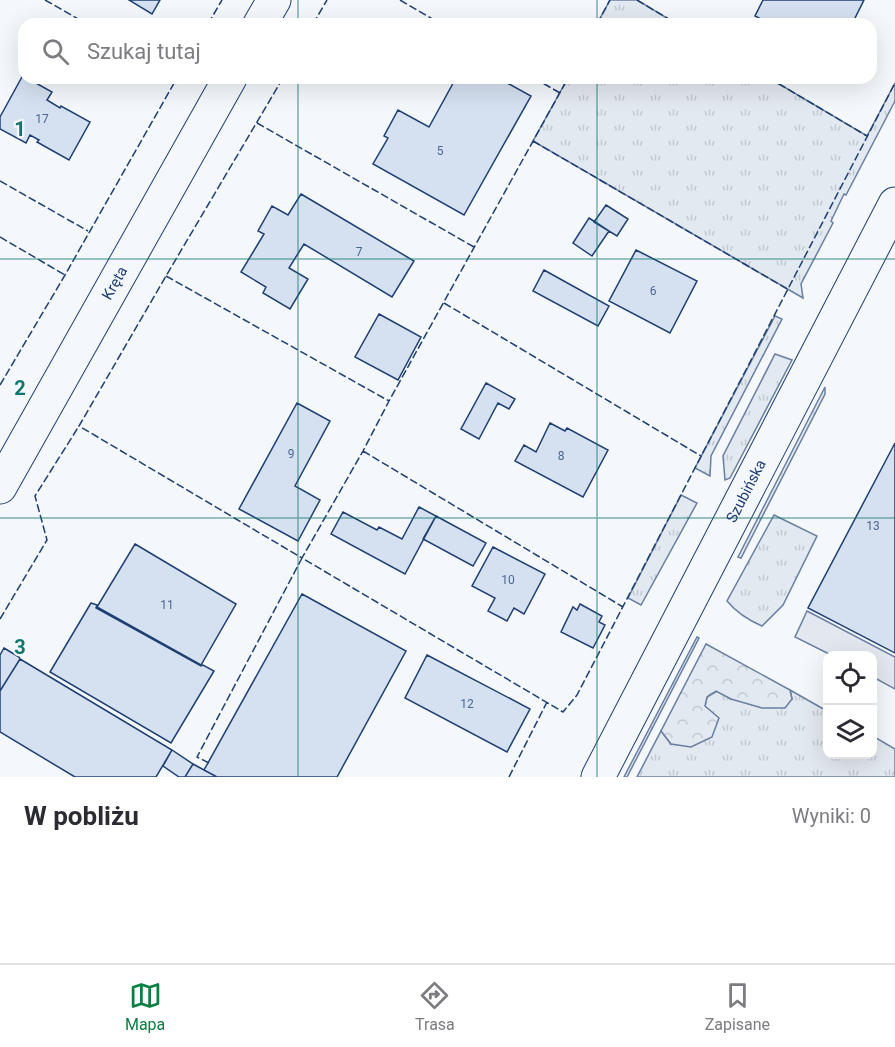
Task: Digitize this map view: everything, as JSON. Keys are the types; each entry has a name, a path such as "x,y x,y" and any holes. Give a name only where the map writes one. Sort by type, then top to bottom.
{"street":[{"path":"264,18 274,0"},
{"name":"Kręta","path":"0,487 227,84"},
{"name":"Szubińska","path":"598,777 895,204"}],"green space":[{"path":"610,0 637,0 667,18 600,18"},
{"path":"895,83 895,101 846,195 844,194 831,221 833,223 801,284 803,298 533,141 565,84 779,84 867,136"},
{"path":"775,316 782,319 711,456 710,476 695,468"},
{"path":"775,354 792,360 730,478 725,480 723,456"},
{"path":"825,387 825,394 741,558 738,557"},
{"path":"681,495 697,503 641,605 628,598"},
{"path":"774,515 817,536 783,605 762,626 743,616 727,601"},
{"path":"697,637 699,638 627,777 624,777"},
{"path":"706,644 790,690 792,699 785,708 762,708 731,699 716,691 707,697 705,706 719,718 712,737 691,747 671,744 661,731"},
{"path":"790,690 823,709 823,759 877,759 877,738 895,749 895,777 637,777 661,731 671,744 705,706 707,697 717,691 731,699 792,699"}],"shaded area":[{"path":"807,611 895,657 895,689 877,679 877,651 823,651 795,637"}],"building":[{"path":"129,0 160,0 152,14"},
{"path":"763,0 864,0 855,18 759,18 755,16"},
{"path":"18,84 38,84 52,92 47,100 90,122 69,160 37,142 39,140 30,135 26,143 0,129 0,117"},
{"path":"453,84 509,84 531,96 464,215 373,164 388,138 384,136 398,110 429,127"},
{"path":"301,194 414,261 392,297 304,244 289,268 308,279 290,309 263,293 266,287 241,272 264,234 258,231 272,206 288,215"},
{"path":"606,205 628,219 617,236 594,222"},
{"path":"589,218 609,231 592,256 573,243"},
{"path":"636,250 697,281 670,333 609,301"},
{"path":"544,270 609,306 598,326 533,291"},
{"path":"379,314 421,337 398,380 355,357"},
{"path":"486,383 515,399 509,409 498,403 479,439 461,429"},
{"path":"297,403 330,421 295,486 320,500 298,541 239,509"},
{"path":"550,423 565,431 567,428 608,450 583,497 515,461 524,445 536,452"},
{"path":"895,443 895,653 808,608"},
{"path":"419,507 436,516 405,574 331,534 343,512 377,530 379,527 402,539"},
{"path":"436,516 486,543 473,566 423,539"},
{"path":"135,544 236,604 201,665 97,607"},
{"path":"493,547 545,574 524,614 514,608 507,621 488,611 495,598 472,586"},
{"path":"302,594 406,651 337,777 217,777 204,770"},
{"path":"91,603 97,605 96,608 214,671 171,743 50,672"},
{"path":"580,604 602,616 599,622 605,625 593,648 561,632 573,607 577,610"},
{"path":"4,648 20,659 0,691 0,655"},
{"path":"427,655 530,709 507,752 405,698"},
{"path":"20,659 172,750 156,777 75,777 0,732 0,691"},
{"path":"172,750 193,764 185,777 179,777 163,766"},
{"path":"193,764 204,770 217,777 185,777"}],"fence":[{"path":"45,0 76,18"},
{"path":"212,18 222,0"},
{"path":"316,18 327,0"},
{"path":"400,0 431,18"},
{"path":"600,18 610,0"},
{"path":"637,0 667,18"},
{"path":"209,763 197,757 302,558 563,712 577,695 895,83"},
{"path":"0,385 174,84"},
{"path":"279,84 79,426 302,558 565,84"},
{"path":"544,84 560,93"},
{"path":"779,84 867,136"},
{"path":"257,123 474,247"},
{"path":"533,141 789,290"},
{"path":"0,181 88,231"},
{"path":"0,237 65,275"},
{"path":"166,276 389,401"},
{"path":"444,303 701,456"},
{"path":"0,619 47,540 35,496 79,426"},
{"path":"363,451 623,607"},
{"path":"509,777 547,702"}]}
